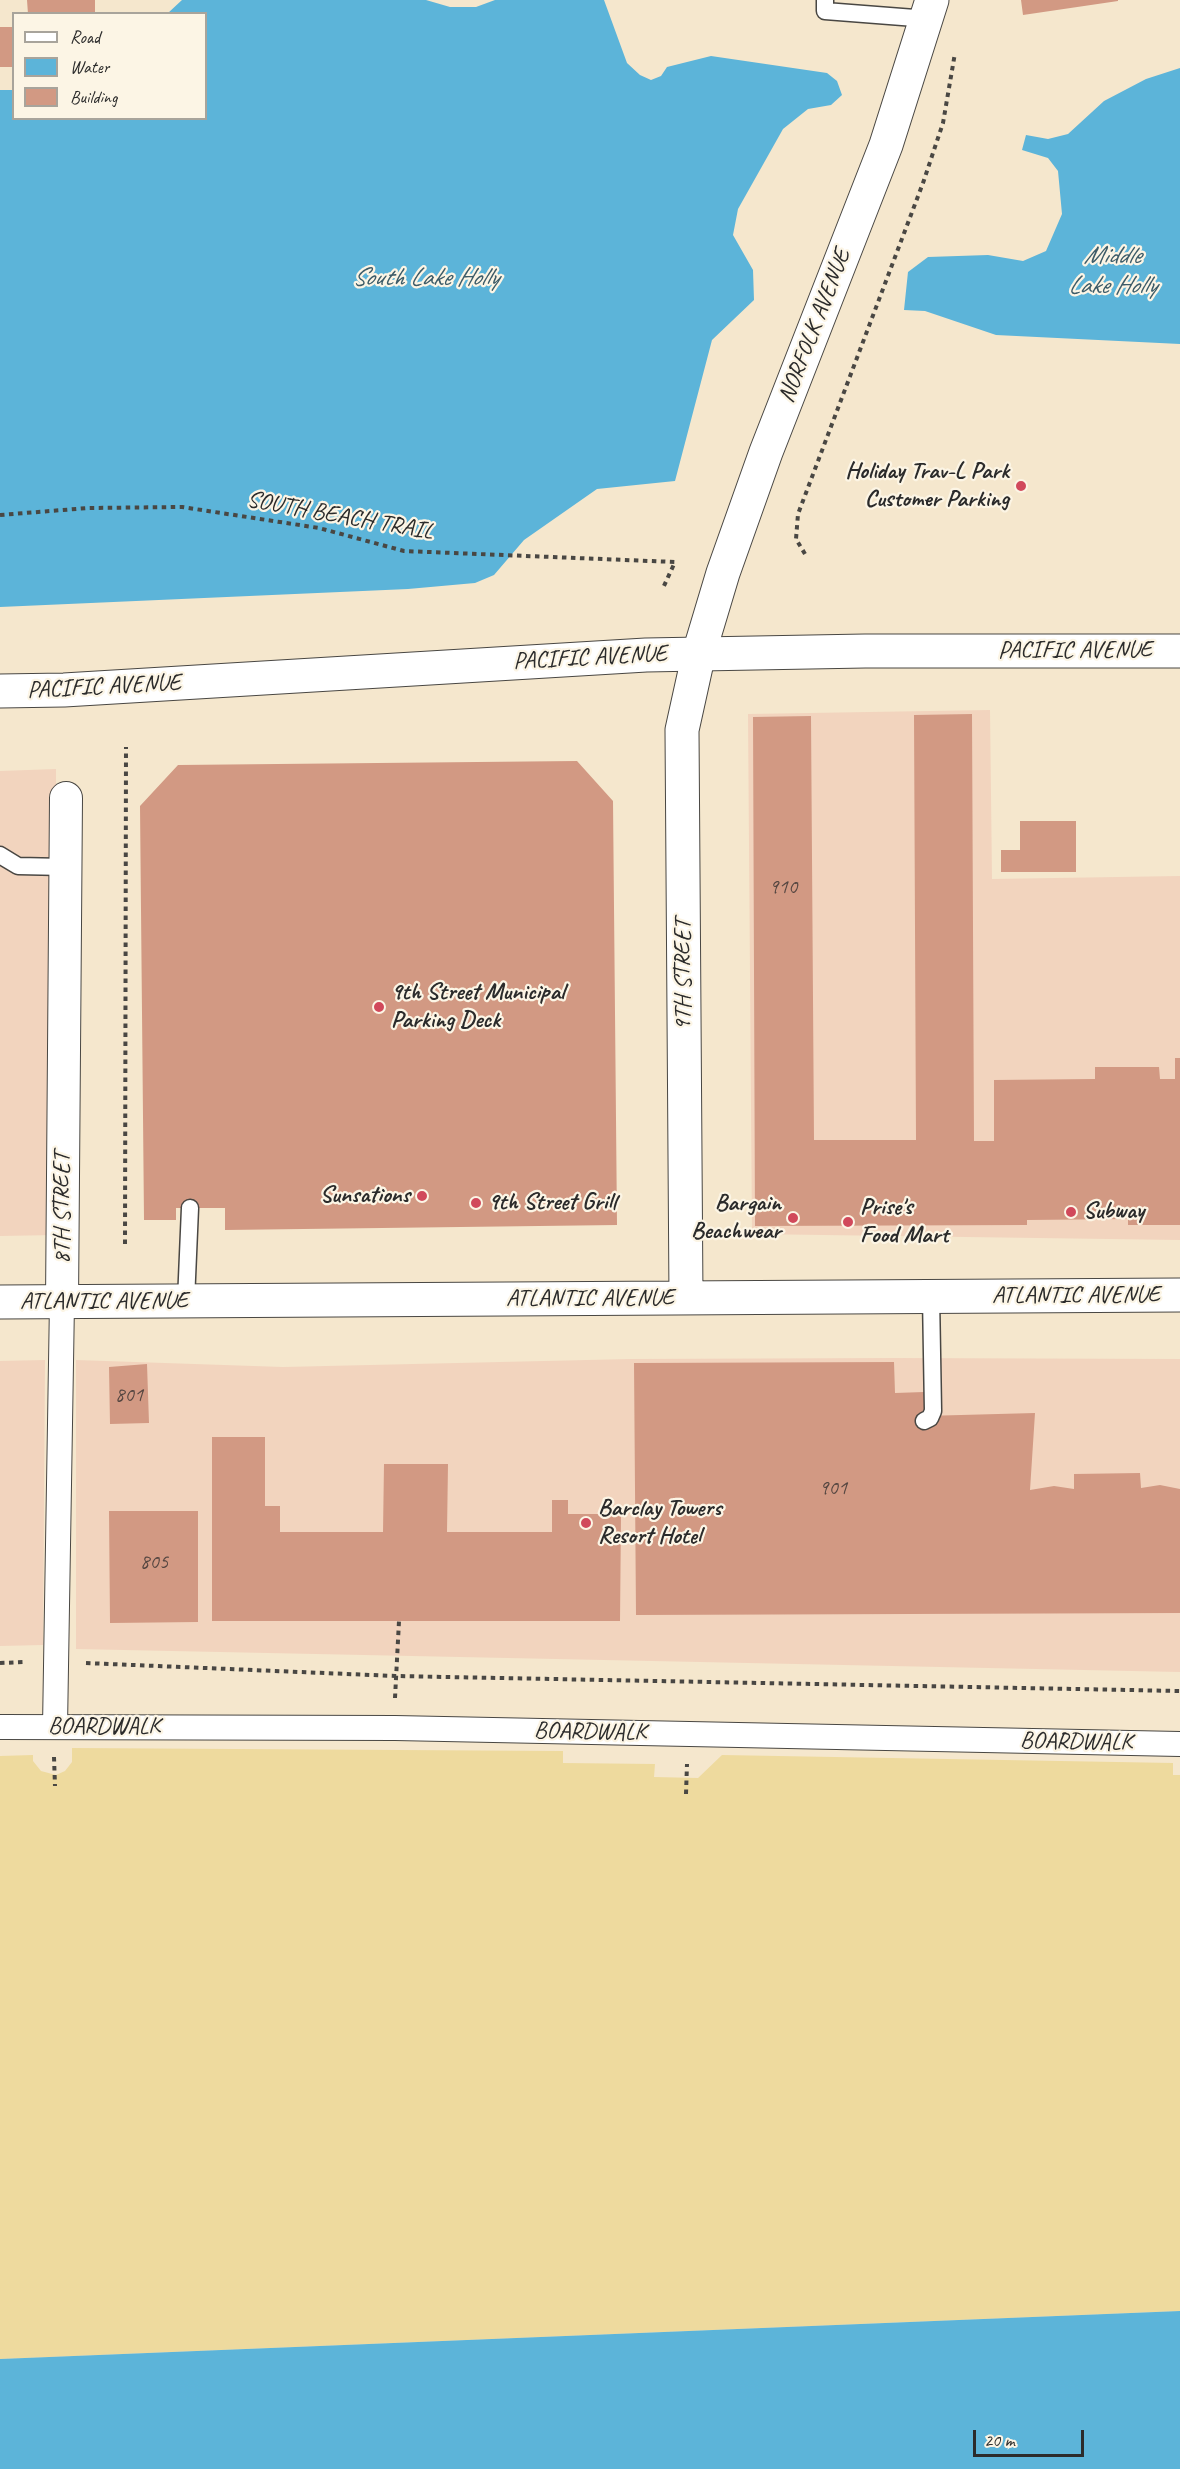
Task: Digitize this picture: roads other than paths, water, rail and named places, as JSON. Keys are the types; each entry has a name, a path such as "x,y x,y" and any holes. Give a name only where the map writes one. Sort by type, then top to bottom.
{"main road":[{"name":"NORFOLK AVENUE","path":"699,653 723,573 766,452 886,145 930,9"},
{"name":"PACIFIC AVENUE","path":"0,691 64,690 592,657 699,653 1180,651"},
{"name":"9TH STREET","path":"686,1298 682,730 699,653"},
{"name":"ATLANTIC AVENUE","path":"0,1302 1180,1295"}],"street":[{"name":"8TH STREET","path":"54,1727 62,1302 66,798"},
{"name":"BOARDWALK","path":"0,1727 395,1728 1180,1744"}],"lane":[{"path":"825,0 825,11 930,9"},
{"path":"0,855 18,866 65,867"},
{"path":"186,1301 190,1208"},
{"path":"924,1421 930,1418 933,1411 931,1296"}],"water":[{"name":"South Lake Holly","path":"182,0 426,0 450,7 476,7 495,0 604,0 627,63 640,75 651,80 661,76 667,67 711,56 827,73 837,81 842,95 831,105 808,109 783,129 738,209 733,235 753,270 754,300 712,340 675,481 597,489 524,540 494,575 475,583 408,589 0,607 0,90 12,90 12,120 207,120 207,12 169,12"},
{"name":"Middle Lake Holly","path":"1180,68 1180,344 996,335 925,311 904,310 908,272 928,257 988,255 1023,261 1046,251 1062,214 1058,171 1048,158 1022,150 1026,135 1048,139 1068,134 1104,101 1146,79"},
{"path":"1180,2311 1180,2469 0,2469 0,2359"}],"place":[{"name":"Holiday Trav-L Park Customer Parking","path":"1021,486"},
{"name":"9th Street Municipal Parking Deck","path":"379,1007"},
{"name":"Sunsations","path":"422,1196"},
{"name":"9th Street Grill","path":"476,1203"},
{"name":"Subway","path":"1071,1212"},
{"name":"Bargain Beachwear","path":"793,1218"},
{"name":"Prise's Food Mart","path":"848,1222"},
{"name":"Barclay Towers Resort Hotel","path":"586,1523"}]}
